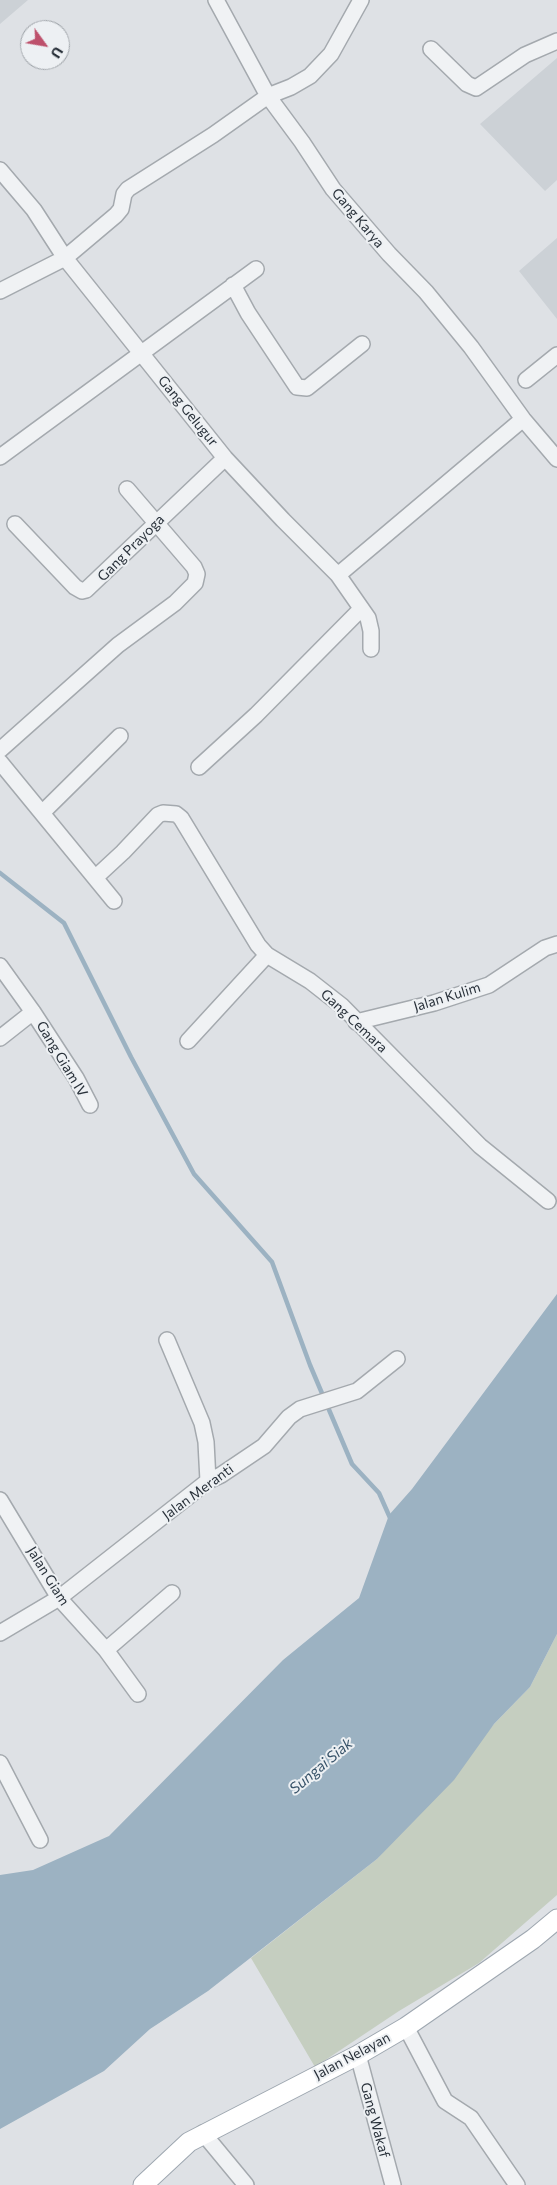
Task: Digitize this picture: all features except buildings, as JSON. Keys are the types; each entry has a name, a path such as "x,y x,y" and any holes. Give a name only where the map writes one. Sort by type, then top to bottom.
{"main road":[{"name":"Jalan Nelayan","path":"143,2185 176,2152 203,2133 358,2055 406,2027 533,1939 557,1919"}],"street":[{"name":"Gang Karya","path":"216,0 268,96 302,142 333,189 389,254 432,299 523,419 557,459"},
{"path":"0,290 65,258 116,215 121,209 124,194 128,189 213,135 268,96 292,87 321,66 331,54 361,0"},
{"path":"431,49 467,84 476,88 525,55 557,41"},
{"name":"Gang Gelugur","path":"0,170 34,210 65,258 225,458 338,575 371,625 371,649"},
{"path":"0,457 256,269"},
{"path":"233,285 248,314 297,387 307,388 362,344"},
{"path":"526,380 557,355"},
{"path":"338,575 523,419"},
{"name":"Gang Prayoga","path":"15,524 74,587 82,591 91,588 156,522 225,458"},
{"path":"0,750 111,651 175,603 195,583 197,574 194,567 127,488"},
{"path":"198,767 256,715 362,609"},
{"path":"42,813 120,736"},
{"path":"0,762 114,901"},
{"name":"Gang Cemara","path":"96,877 123,852 158,814 176,814 181,818 258,944 267,955 327,993 480,1146 548,1201"},
{"name":"Jalan Kulim","path":"356,1022 434,1003 488,985 544,948 557,944"},
{"path":"188,1041 267,955"},
{"name":"Gang Giam IV","path":"0,966 76,1078 90,1105"},
{"name":"Gang Giam IV","path":"0,1038 33,1012"},
{"path":"167,1340 202,1423 206,1442 208,1481"},
{"name":"Jalan Meranti","path":"0,1633 59,1598 208,1481 221,1475 264,1446 289,1417 300,1409 357,1391 397,1359"},
{"name":"Jalan Giam","path":"0,1500 59,1598 106,1650 138,1694"},
{"path":"106,1650 172,1593"},
{"path":"0,1763 40,1840"},
{"path":"406,2027 445,2101 471,2118 517,2185"},
{"name":"Gang Wakaf","path":"358,2055 393,2185"},
{"path":"203,2133 246,2185"}],"shaded area":[{"path":"0,0 28,0 0,24"},
{"path":"557,58 557,180 545,191 480,124"},
{"path":"557,238 557,319 519,271"}],"green space":[{"path":"557,1634 557,1895 479,1963 399,2011 315,2067 251,1958 377,1859 494,1724 530,1687"}],"water":[{"name":"Sungai Siak","path":"557,1294 557,1634 530,1687 494,1724 454,1780 377,1859 208,1991 150,2029 104,2071 0,2129 0,1875 33,1870 109,1836 283,1660 359,1598 389,1515 412,1489"}],"waterway":[{"path":"0,873 64,923 131,1057 194,1174 272,1262 310,1365 352,1464 379,1493 391,1520"}]}
